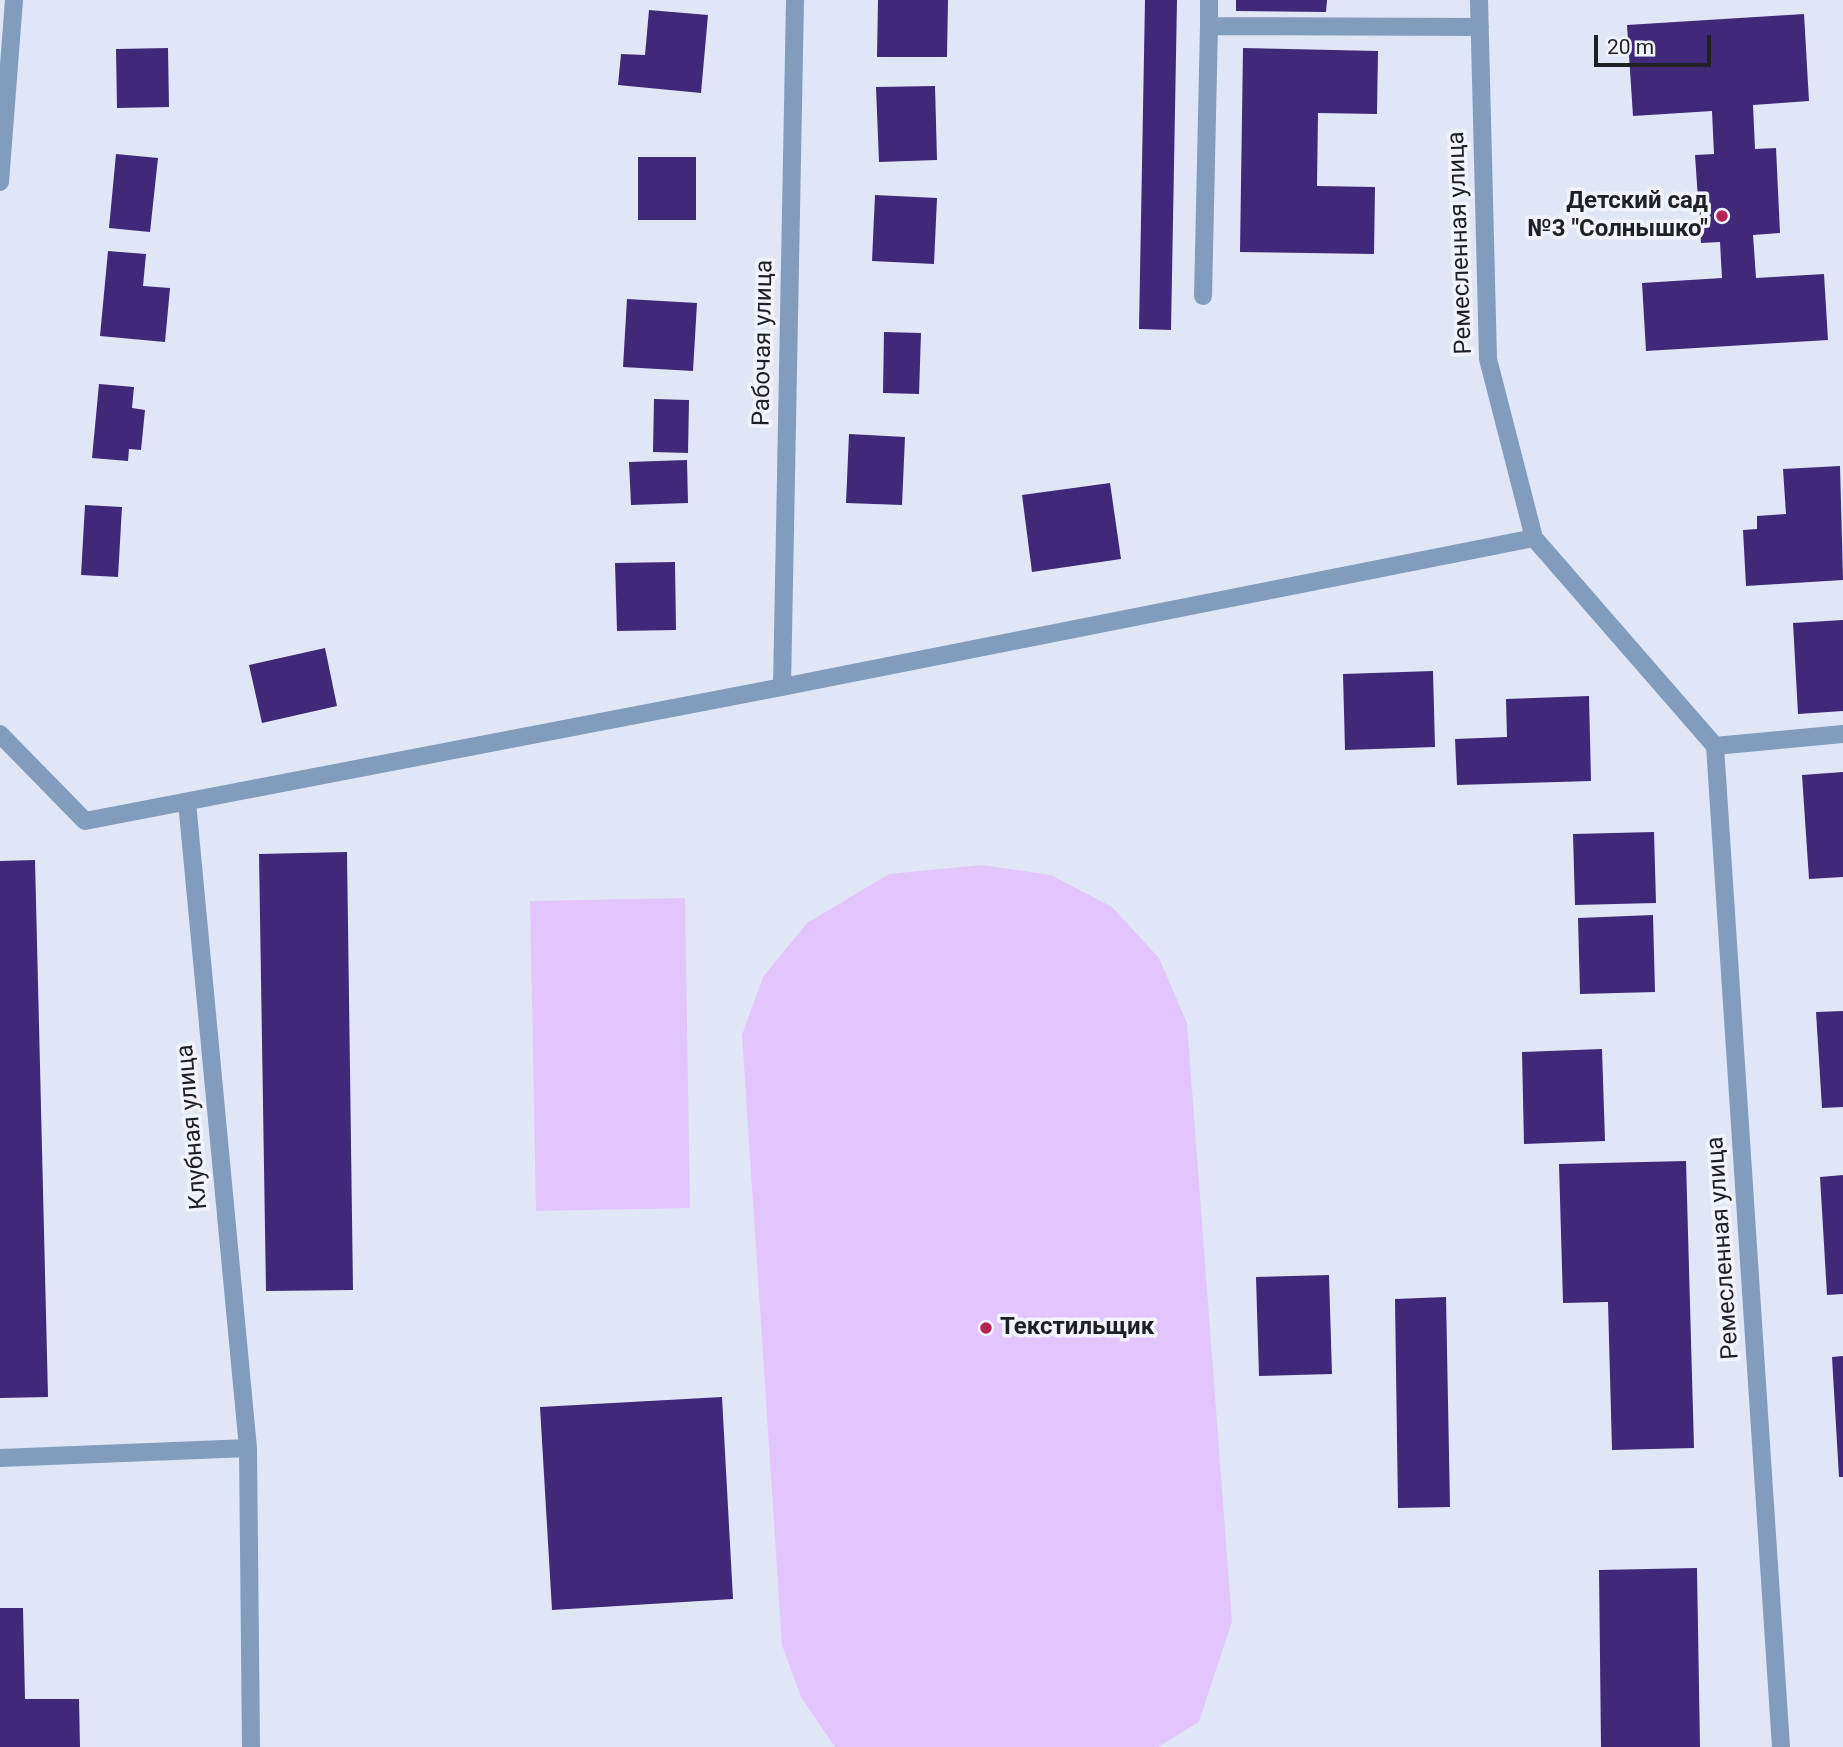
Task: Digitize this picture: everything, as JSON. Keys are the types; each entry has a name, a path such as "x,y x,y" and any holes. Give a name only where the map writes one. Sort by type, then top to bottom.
{"street":[{"path":"0,183 13,0"},
{"name":"Рабочая улица","path":"782,687 795,0"},
{"path":"1203,296 1209,0"},
{"name":"Ремесленная улица","path":"1479,0 1488,359 1534,538 1715,746 1781,1747"},
{"path":"1209,26 1480,27"},
{"path":"0,734 85,821 1534,538"},
{"path":"1715,746 1843,734"},
{"name":"Клубная улица","path":"187,802 248,1448 251,1747"},
{"path":"0,1458 248,1448"}],"shaded area":[{"name":"Текстильщик","path":"982,865 1051,875 1112,907 1159,958 1187,1023 1232,1622 1199,1722 1158,1747 835,1747 801,1697 782,1645 742,1035 763,977 807,923 889,874"},
{"path":"685,898 690,1208 536,1211 530,901"}],"building":[{"path":"878,0 948,0 947,57 877,57"},
{"path":"1145,0 1177,0 1171,330 1139,329"},
{"path":"1236,0 1327,0 1326,12 1236,11"},
{"path":"649,10 708,15 701,93 618,85 621,54 645,55"},
{"path":"1804,14 1809,101 1753,105 1755,149 1776,148 1780,233 1753,235 1756,278 1824,274 1828,340 1646,351 1642,283 1722,278 1720,242 1701,243 1695,155 1714,154 1712,111 1633,116 1627,25"},
{"path":"168,48 169,107 117,108 116,49"},
{"path":"1243,48 1378,51 1377,114 1318,113 1317,186 1375,187 1374,254 1240,252"},
{"path":"935,86 937,160 879,162 876,87"},
{"path":"116,154 158,158 150,232 109,228"},
{"path":"638,157 696,157 696,220 638,220"},
{"path":"875,195 937,198 934,264 872,261"},
{"path":"108,251 146,254 143,286 170,288 165,342 100,336"},
{"path":"627,299 697,303 693,371 623,367"},
{"path":"884,332 921,333 919,394 883,393"},
{"path":"99,384 134,387 132,408 145,410 141,450 129,449 128,461 92,458"},
{"path":"654,399 689,400 688,453 653,452"},
{"path":"849,434 905,437 902,505 846,503"},
{"path":"687,460 688,503 631,505 629,462"},
{"path":"1840,466 1843,580 1746,586 1743,530 1757,529 1757,516 1786,514 1783,469"},
{"path":"1110,483 1121,559 1032,572 1022,495"},
{"path":"85,505 122,507 118,577 81,575"},
{"path":"675,562 676,630 617,631 615,563"},
{"path":"1843,620 1843,711 1798,714 1793,623"},
{"path":"325,648 337,706 262,723 249,665"},
{"path":"1433,671 1435,747 1345,750 1343,674"},
{"path":"1589,696 1591,781 1457,785 1455,739 1507,737 1506,699"},
{"path":"1843,772 1843,877 1809,879 1802,775"},
{"path":"1654,832 1656,903 1575,905 1573,834"},
{"path":"347,852 353,1290 266,1291 259,854"},
{"path":"35,860 48,1397 0,1398 0,861"},
{"path":"1653,915 1655,992 1580,994 1578,918"},
{"path":"1843,1011 1843,1107 1822,1108 1816,1012"},
{"path":"1602,1049 1605,1141 1524,1144 1522,1052"},
{"path":"1686,1161 1694,1448 1612,1450 1608,1302 1563,1303 1559,1164"},
{"path":"1843,1175 1843,1294 1827,1295 1820,1177"},
{"path":"1329,1275 1332,1374 1259,1376 1256,1277"},
{"path":"1446,1297 1450,1507 1398,1508 1395,1299"},
{"path":"1843,1356 1843,1477 1839,1477 1832,1357"},
{"path":"722,1397 733,1599 552,1610 540,1407"},
{"path":"1697,1568 1700,1747 1601,1747 1599,1570"},
{"path":"0,1608 23,1608 25,1699 79,1699 80,1747 0,1747"}],"place":[{"name":"Детский сад №3 \"Солнышко\"","path":"1722,216"},
{"name":"Текстильщик","path":"986,1328"}]}
